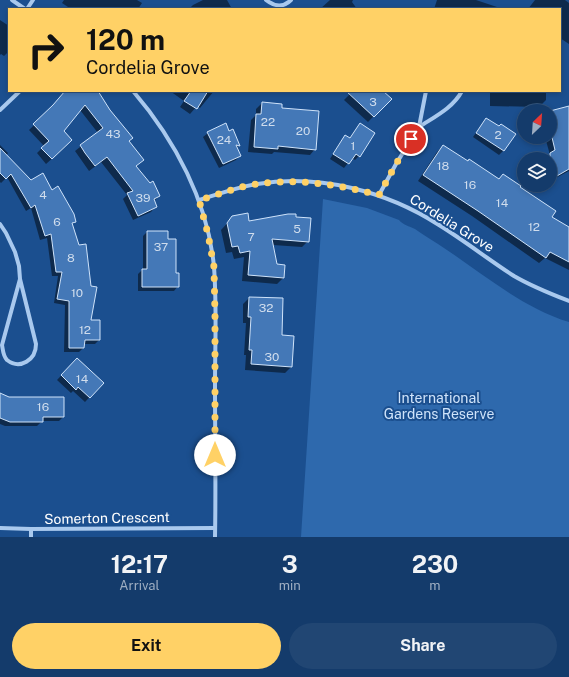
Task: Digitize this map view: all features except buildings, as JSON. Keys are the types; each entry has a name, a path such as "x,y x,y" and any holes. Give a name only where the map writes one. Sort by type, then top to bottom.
{"street":[{"path":"12,0 24,8"},
{"path":"27,8 33,0"},
{"path":"266,0 274,6 283,6 292,0"},
{"path":"0,110 19,92"},
{"path":"134,92 146,106 165,134 183,166 199,200 208,234 214,267 215,537"},
{"path":"379,195 419,127 426,92"},
{"path":"419,127 452,105 459,98 462,92"},
{"name":"Cordelia Grove","path":"199,200 257,184 291,181 327,184 379,195 408,207 438,224 515,276 546,292 569,301"},
{"path":"0,224 15,252 36,344 36,352 31,359 22,363 14,363 7,360 4,355 2,345 20,279"},
{"name":"Somerton Crescent","path":"0,528 215,528"},
{"path":"31,529 31,537"}],"green space":[{"name":"International Gardens Reserve","path":"323,199 367,208 399,220 438,244 517,298 569,322 569,537 301,537"}],"route":[{"path":"215,455 214,267 208,234 199,200 257,184 291,181 327,184 379,195 411,139"}]}
